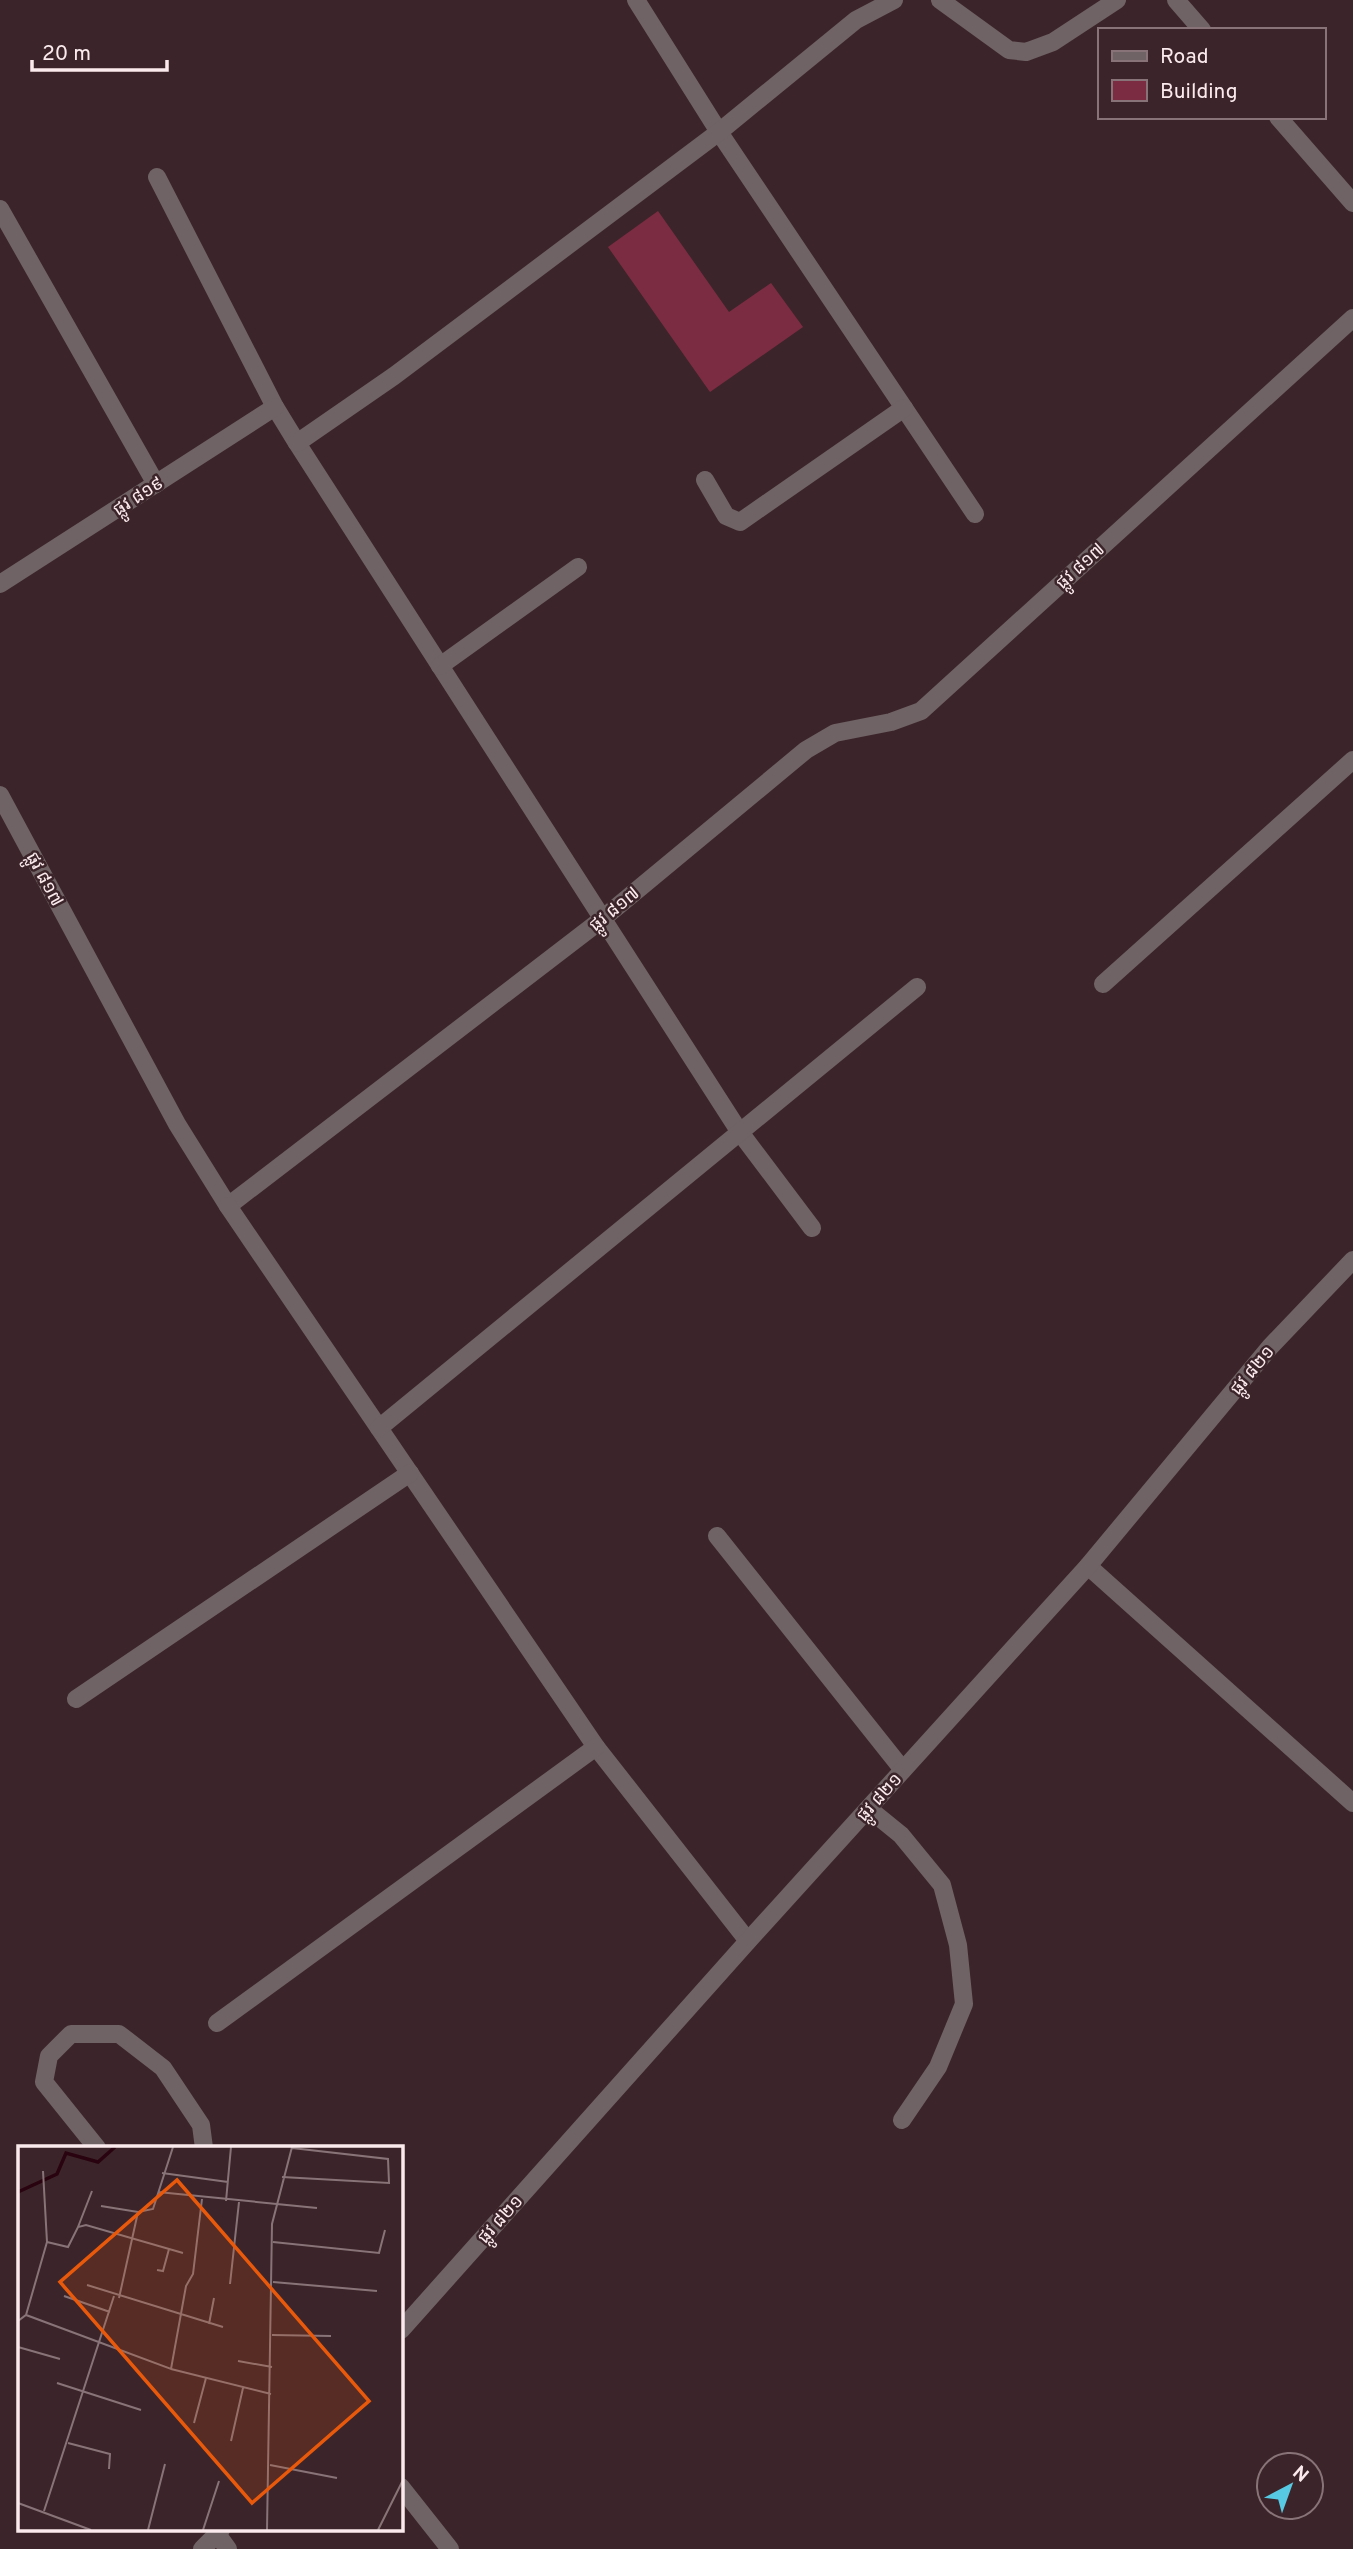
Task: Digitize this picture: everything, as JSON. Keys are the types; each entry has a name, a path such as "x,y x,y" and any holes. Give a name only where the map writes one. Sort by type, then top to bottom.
{"street":[{"path":"636,0 719,132 975,514"},
{"path":"296,443 394,376 719,132 856,20 894,0"},
{"path":"940,0 1009,50 1026,52 1053,42 1117,0"},
{"path":"1176,0 1200,28"},
{"path":"1280,119 1353,203"},
{"path":"157,177 296,443 739,1131 812,1228"},
{"path":"0,209 156,484"},
{"name":"ផ្លូវ ៨១៧","path":"0,795 177,1124 228,1206 601,920 806,750 835,733 891,722 921,711 1353,318"},
{"name":"ផ្លូវ ៨១៩","path":"0,584 275,407"},
{"path":"705,480 726,516 740,522 904,408"},
{"path":"440,666 578,567"},
{"path":"1103,984 1353,760"},
{"path":"379,1428 917,987"},
{"path":"228,1206 596,1747 748,1941"},
{"name":"ផ្លូវ ៨២១","path":"402,2329 1088,1566 1270,1348 1353,1260"},
{"path":"76,1699 410,1473"},
{"path":"717,1536 903,1770"},
{"path":"1088,1566 1353,1803"},
{"path":"217,2023 596,1747"},
{"path":"869,1809 901,1835 942,1885 958,1945 964,2004 938,2067 902,2120"},
{"path":"95,2146 44,2082 49,2056 71,2034 119,2035 163,2068 201,2126 204,2146"},
{"path":"402,2488 450,2549"},
{"path":"202,2549 219,2532 228,2549"}],"building":[{"path":"658,211 729,312 771,283 803,327 710,392 608,247"}]}
